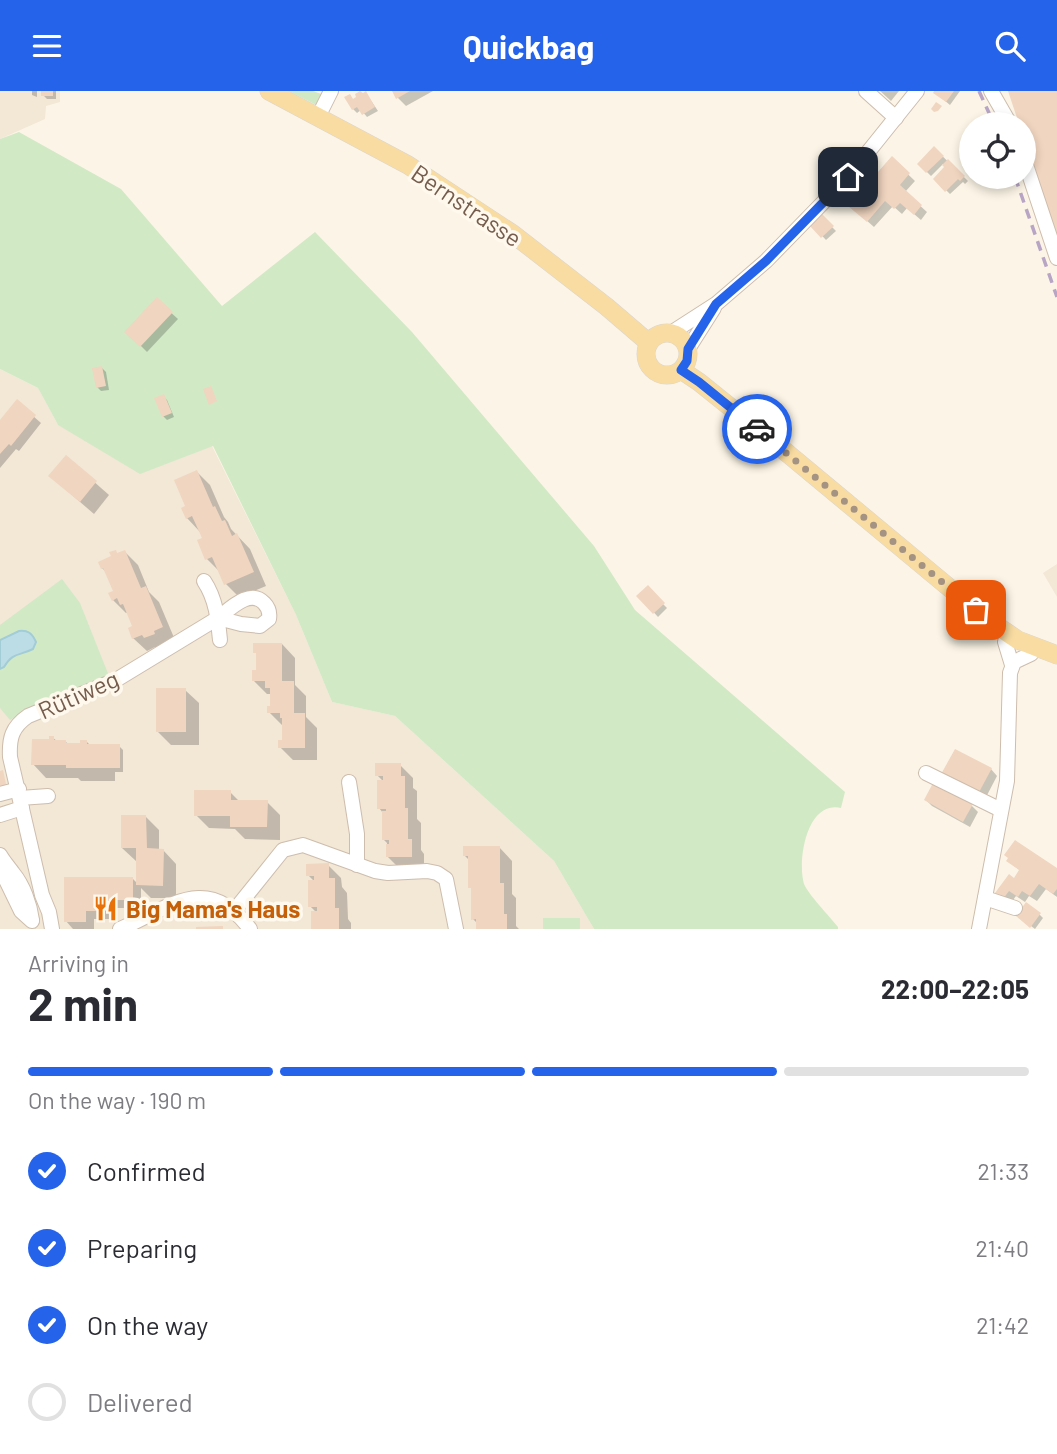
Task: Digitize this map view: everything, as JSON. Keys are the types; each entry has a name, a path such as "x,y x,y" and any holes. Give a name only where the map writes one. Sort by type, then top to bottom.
{"main road":[{"name":"Bernstrasse","path":"269,91 408,165 513,234 649,343"},
{"path":"671,333 681,338 688,349 687,361 681,370 670,375 659,374 649,366 645,355 649,343 659,334 671,333"},
{"path":"681,370 775,443 965,602 1018,640 1057,655"}],"street":[{"path":"318,117 331,91"},
{"path":"866,91 897,118"},
{"path":"671,333 716,304 766,261 848,177 917,91"},
{"path":"991,91 1003,112"},
{"path":"1034,189 1057,258"},
{"path":"688,349 716,304"},
{"path":"204,581 213,594 220,640"},
{"name":"Rütiweg","path":"52,929 10,757 13,730 28,716 116,680 218,618"},
{"path":"979,929 1008,771 1009,679 1012,666 1005,642 1007,633"},
{"path":"1012,666 1019,659 1031,654 1036,647"},
{"path":"926,773 1001,810"},
{"path":"349,782 357,834 357,865"},
{"path":"0,794 20,798 48,796"},
{"path":"0,815 20,798"},
{"path":"234,911 276,856 290,847 303,845 375,871 437,873 446,880 456,929"},
{"path":"3,860 14,874 30,907 34,926"},
{"name":"Rütiweg","path":"34,926 40,912 42,895"},
{"path":"120,929 182,900 192,898 216,900 234,911 250,929"},
{"path":"985,898 1015,908"}],"shaded area":[{"path":"0,91 60,91 60,102 46,106 45,119 0,139"},
{"path":"0,369 38,388 58,425 212,446 296,615 332,702 395,716 554,861 594,929 0,929"},
{"path":"1057,564 1057,597 1043,573"}],"green space":[{"path":"289,91 313,91 324,95 318,106"},
{"path":"19,132 121,189 222,306 315,232 412,332 594,546 635,610 845,792 841,808 829,808 820,813 813,822 807,834 802,861 806,888 838,929 594,929 554,861 395,716 332,702 296,615 213,446 140,474 58,425 38,388 0,369 0,139"},
{"path":"62,579 80,603 109,676 27,710 10,720 0,708 0,625"},
{"path":"543,918 580,918 580,929 543,929"}],"water":[{"path":"19,631 33,636 36,642 33,649 13,657 0,669 0,640"}],"building":[{"path":"41,91 53,91 53,96 41,96"},
{"path":"360,91 366,91 375,107 362,115 357,107 352,110 344,97 350,94 353,99"},
{"path":"392,91 410,91 396,99"},
{"path":"954,91 946,102 933,93"},
{"path":"1008,91 1057,91 1057,236 1036,174 1036,112 1015,112"},
{"path":"936,102 942,106 934,112 931,109"},
{"path":"934,146 944,156 926,173 917,164"},
{"path":"892,156 910,173 900,185 922,205 914,215 900,203 894,209 885,201 867,222 848,206"},
{"path":"948,159 959,170 959,180 945,192 933,179 944,167 942,165"},
{"path":"822,214 834,226 821,238 810,226"},
{"path":"157,297 173,312 140,347 124,332"},
{"path":"102,366 106,386 96,388 92,368"},
{"path":"211,386 217,401 209,405 203,389"},
{"path":"164,394 172,413 162,417 154,398"},
{"path":"17,399 36,415 11,446 9,444 0,454 0,420"},
{"path":"66,455 97,481 80,502 48,476"},
{"path":"197,470 213,507 215,506 222,521 225,520 232,536 237,533 254,572 224,585 212,557 205,560 197,540 202,538 192,516 186,519 181,508 185,506 174,480"},
{"path":"116,550 117,553 125,550 141,588 146,586 163,627 154,631 155,634 132,639 128,628 132,626 123,604 120,605 117,598 112,601 108,593 113,591 98,562 111,556 109,552"},
{"path":"648,585 665,603 653,614 636,596"},
{"path":"253,643 282,643 282,681 294,681 294,713 305,713 305,748 278,748 278,740 282,740 282,718 280,713 267,713 267,706 270,706 270,688 265,688 265,681 252,681 252,670 256,670"},
{"path":"156,688 186,688 186,732 156,732"},
{"path":"49,736 54,736 54,740 66,740 66,743 87,740 87,744 120,744 120,768 31,765 32,739 49,739"},
{"path":"955,749 992,768 977,796 940,776"},
{"path":"375,763 401,763 401,776 405,776 405,808 408,808 408,839 412,839 412,857 386,857 386,844 389,844 389,840 382,840 382,811 386,809 377,809 377,780 383,780 383,776 375,776"},
{"path":"3,770 7,789 0,790 0,771"},
{"path":"933,783 973,804 963,822 924,800"},
{"path":"194,790 231,790 231,800 268,800 267,827 230,827 230,816 194,816"},
{"path":"121,815 146,815 147,848 164,849 163,886 136,885 136,848 121,848"},
{"path":"1015,840 1057,868 1057,889 1053,894 1039,884 1030,896 1022,891 1018,897 1009,891 1003,899 995,893 1009,874 1014,878 1019,870 1006,861 1008,858 1004,855"},
{"path":"463,846 500,846 500,883 504,883 507,929 476,929 476,919 471,920 468,856 463,856"},
{"path":"329,863 329,878 335,878 335,908 339,908 339,929 311,929 311,911 317,911 317,907 308,907 308,880 314,880 314,876 306,876 306,864"},
{"path":"64,877 133,877 133,900 108,900 108,911 86,911 86,922 64,922"},
{"path":"1026,902 1041,913 1030,928 1016,916"},
{"path":"223,926 223,929 196,929 196,927"}],"railway":[{"path":"979,91 989,112"},
{"path":"1019,189 1057,297"}],"way so far":[{"path":"757,429 976,610"}],"place":[{"name":"Big Mama's Haus","path":"106,908"}],"route":[{"path":"757,429 681,370 687,361 688,349 716,304 766,261 848,177"}]}
